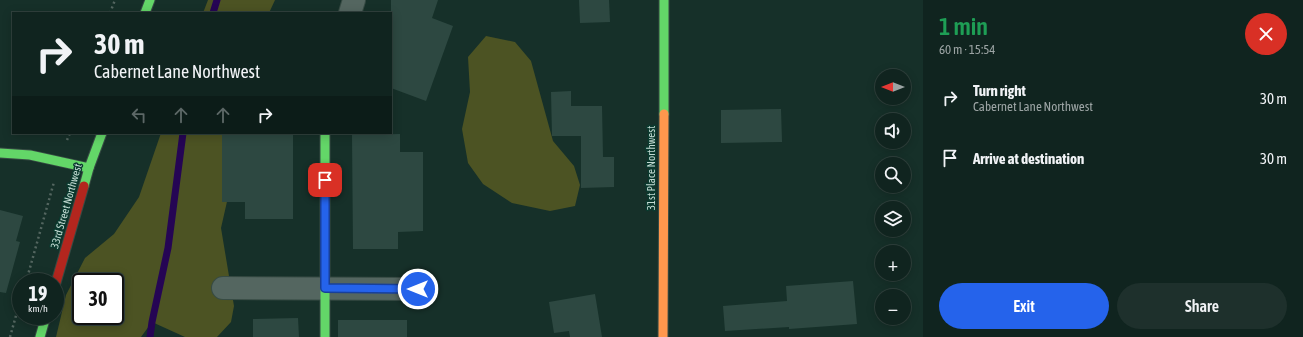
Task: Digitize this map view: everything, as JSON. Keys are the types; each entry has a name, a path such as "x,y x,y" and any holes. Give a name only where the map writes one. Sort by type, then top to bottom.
{"street":[{"path":"145,12 150,0"},
{"path":"350,12 354,0"},
{"name":"31st Place Northwest","path":"663,337 664,0"},
{"name":"33rd Street Northwest","path":"59,273 102,134"},
{"path":"325,134 325,337"},
{"path":"0,153 30,155 90,168"},
{"path":"223,288 418,289"},
{"path":"40,337 43,325"}],"path":[{"path":"110,12 115,0"},
{"path":"29,273 60,161"},
{"path":"10,337 13,325"}],"green space":[{"path":"208,0 275,0 269,12 203,12"},
{"path":"486,36 515,42 531,61 553,141 574,166 580,185 575,206 550,211 512,203 483,184 468,163 462,129 470,92 468,57"},
{"path":"161,134 258,134 231,184 221,228 234,306 231,322 217,337 185,337 152,322 141,337 56,337 59,325 64,325 64,303 66,295 72,283 72,325 124,325 124,273 77,273 85,258 114,234 139,197"}],"building":[{"path":"391,0 438,0 432,18 453,26 426,101 392,88"},
{"path":"579,0 609,0 610,22 580,23"},
{"path":"571,91 571,106 602,106 603,157 614,157 614,187 581,188 581,136 552,136 551,92"},
{"path":"781,109 782,142 721,143 721,110"},
{"path":"222,134 293,134 293,219 245,219 245,202 222,202"},
{"path":"400,134 400,152 423,152 423,231 398,232 398,249 353,249 352,135"},
{"path":"0,210 23,216 16,241 20,242 6,293 0,292"},
{"path":"853,281 857,324 789,329 789,327 725,331 723,306 787,301 786,286"},
{"path":"595,294 602,337 570,337 569,331 554,333 549,302"},
{"path":"298,318 299,337 253,337 253,319"},
{"path":"338,320 407,320 407,337 338,337"}],"waterway":[{"path":"213,12 217,0"},
{"path":"150,337 168,248 183,134"}],"traffic: fast":[{"path":"145,12 150,0"},
{"path":"664,0 664,114"},
{"path":"84,186 102,134"},
{"path":"325,134 325,337"},
{"path":"0,153 30,155 89,168"},
{"path":"40,337 43,325"}],"traffic: slow":[{"path":"663,337 664,114"}],"traffic: jam":[{"path":"59,273 84,186"}],"route":[{"path":"325,180 325,288 418,289"}]}
